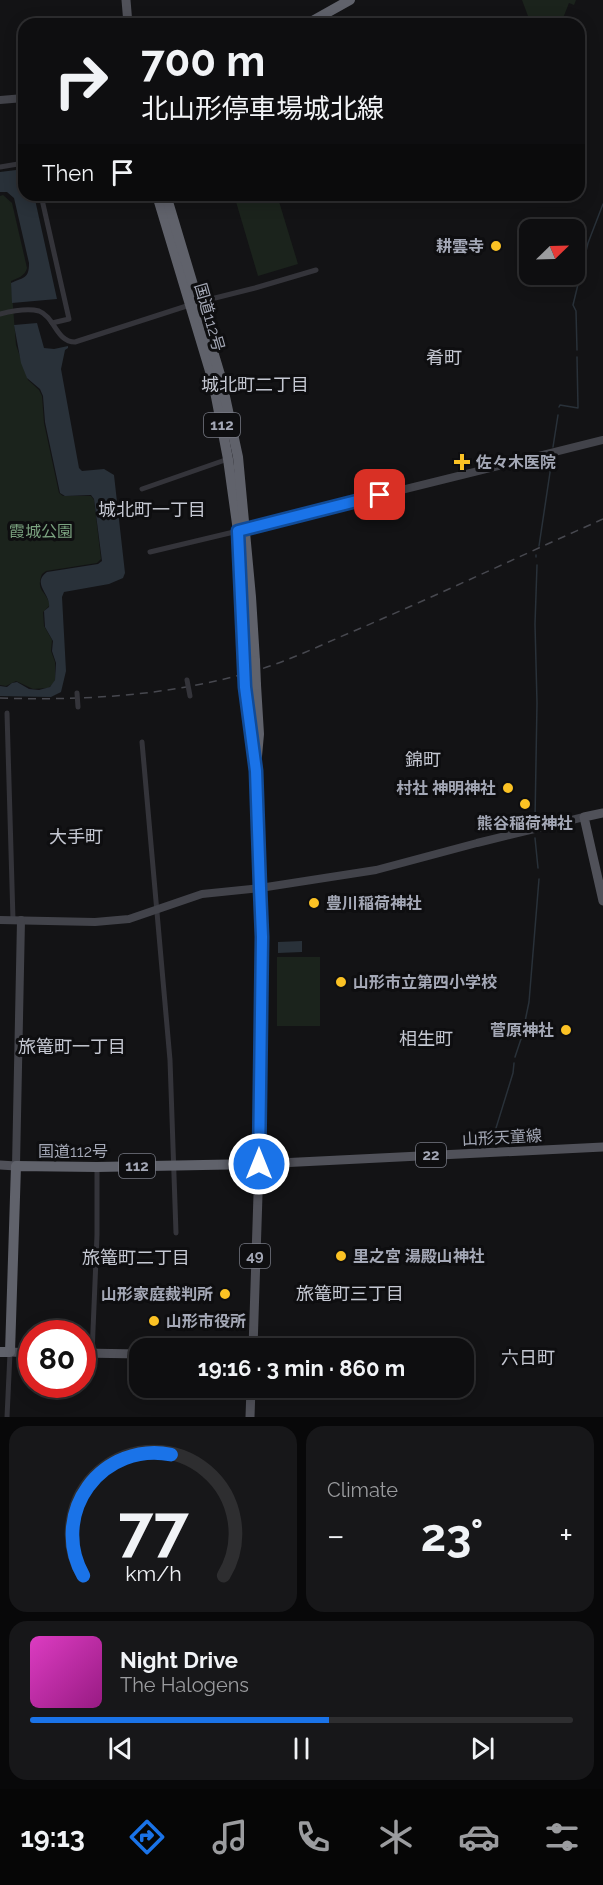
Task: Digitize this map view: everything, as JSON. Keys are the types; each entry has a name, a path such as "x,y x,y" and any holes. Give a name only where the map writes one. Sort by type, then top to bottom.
{"highway":[{"path":"318,18 350,0"},
{"name":"国道112号","path":"5,1352 16,1166 259,1164 262,937 256,771 238,457 221,378 159,201"},
{"name":"国道112号","path":"168,201 213,381 242,530"}],"main road":[{"path":"126,0 128,18"},
{"path":"603,813 584,817 603,901"},
{"name":"山形天童線","path":"259,1164 603,1147"},
{"name":"49","path":"253,1338 259,1164"},
{"path":"0,1165 16,1166"},
{"path":"96,1354 129,1354"},
{"path":"250,1417 251,1398"}],"street":[{"path":"0,100 18,98"},
{"path":"0,167 18,164"},
{"path":"42,201 69,319 52,323"},
{"path":"0,314 15,311 38,311 44,314 65,340 75,342 195,304 316,270"},
{"path":"150,552 603,440"},
{"path":"142,489 228,459"},
{"path":"187,680 190,696"},
{"path":"77,693 78,707"},
{"path":"7,713 17,920 16,1166"},
{"path":"142,742 170,1060 176,1233"},
{"path":"0,920 95,922 129,919 202,894 260,888 376,870 584,817"},
{"path":"90,1320 96,1257 97,1167"},
{"path":"5,1352 7,1417"}],"green space":[{"path":"522,0 576,0 574,5 569,3 563,18 527,18"},
{"name":"霞城公園","path":"3,195 12,203 27,268 23,275 11,281 16,345 28,380 42,396 44,423 59,493 63,496 91,496 94,500 101,559 97,563 46,571 42,574 40,587 49,602 49,606 43,612 44,626 52,640 51,651 55,662 55,680 48,688 33,689 16,681 6,686 0,685 0,196"},
{"path":"236,201 279,201 298,264 258,276"},
{"path":"277,957 320,957 320,1026 277,1026"}],"shaded area":[{"path":"18,170 18,201 35,201 57,299 12,303 11,283 27,275 29,263 14,198 7,192 0,192 0,172"},
{"path":"37,323 44,348 54,349 68,346 61,369 79,468 82,471 104,469 114,475 125,573 123,578 109,584 64,592 62,597 66,671 61,692 51,697 0,696 0,686 7,687 17,682 29,689 39,690 50,687 55,680 56,663 52,651 53,641 45,627 44,611 49,607 49,602 41,585 43,576 47,572 98,564 102,561 94,499 91,495 65,496 60,493 45,422 43,396 40,389 27,378 21,363 14,325"},
{"path":"302,941 302,952 278,953 278,942"}],"waterway":[{"path":"577,350 576,311 573,305 588,243 603,204"},
{"path":"559,407 560,405 578,408 577,357"},
{"path":"553,447 558,415"},
{"path":"539,546 552,459"},
{"path":"535,820 537,565"},
{"path":"535,838 538,868"},
{"path":"515,1057 529,1002 539,879"},
{"path":"492,1141 514,1063"}],"railway":[{"path":"0,698 33,699 132,694 197,685 261,669 385,617 603,519"}],"place":[{"name":"耕雲寺","path":"496,246"},
{"name":"佐々木医院","path":"462,462"},
{"name":"村社 神明神社","path":"508,788"},
{"name":"熊谷稲荷神社","path":"525,804"},
{"name":"豊川稲荷神社","path":"314,903"},
{"name":"山形市立第四小学校","path":"341,982"},
{"name":"菅原神社","path":"566,1030"},
{"name":"里之宮 湯殿山神社","path":"341,1256"},
{"name":"山形家庭裁判所","path":"225,1294"},
{"name":"山形市役所","path":"154,1321"}],"district":[{"name":"肴町","path":"444,358"},
{"name":"城北町二丁目","path":"255,385"},
{"name":"城北町一丁目","path":"152,510"},
{"name":"錦町","path":"423,760"},
{"name":"大手町","path":"76,837"},
{"name":"相生町","path":"426,1039"},
{"name":"旅篭町一丁目","path":"72,1047"},
{"name":"旅篭町二丁目","path":"136,1258"},
{"name":"旅篭町三丁目","path":"350,1294"},
{"name":"六日町","path":"528,1358"}],"route":[{"path":"259,1164 262,937 256,771 245,687 238,531 380,495"}]}
